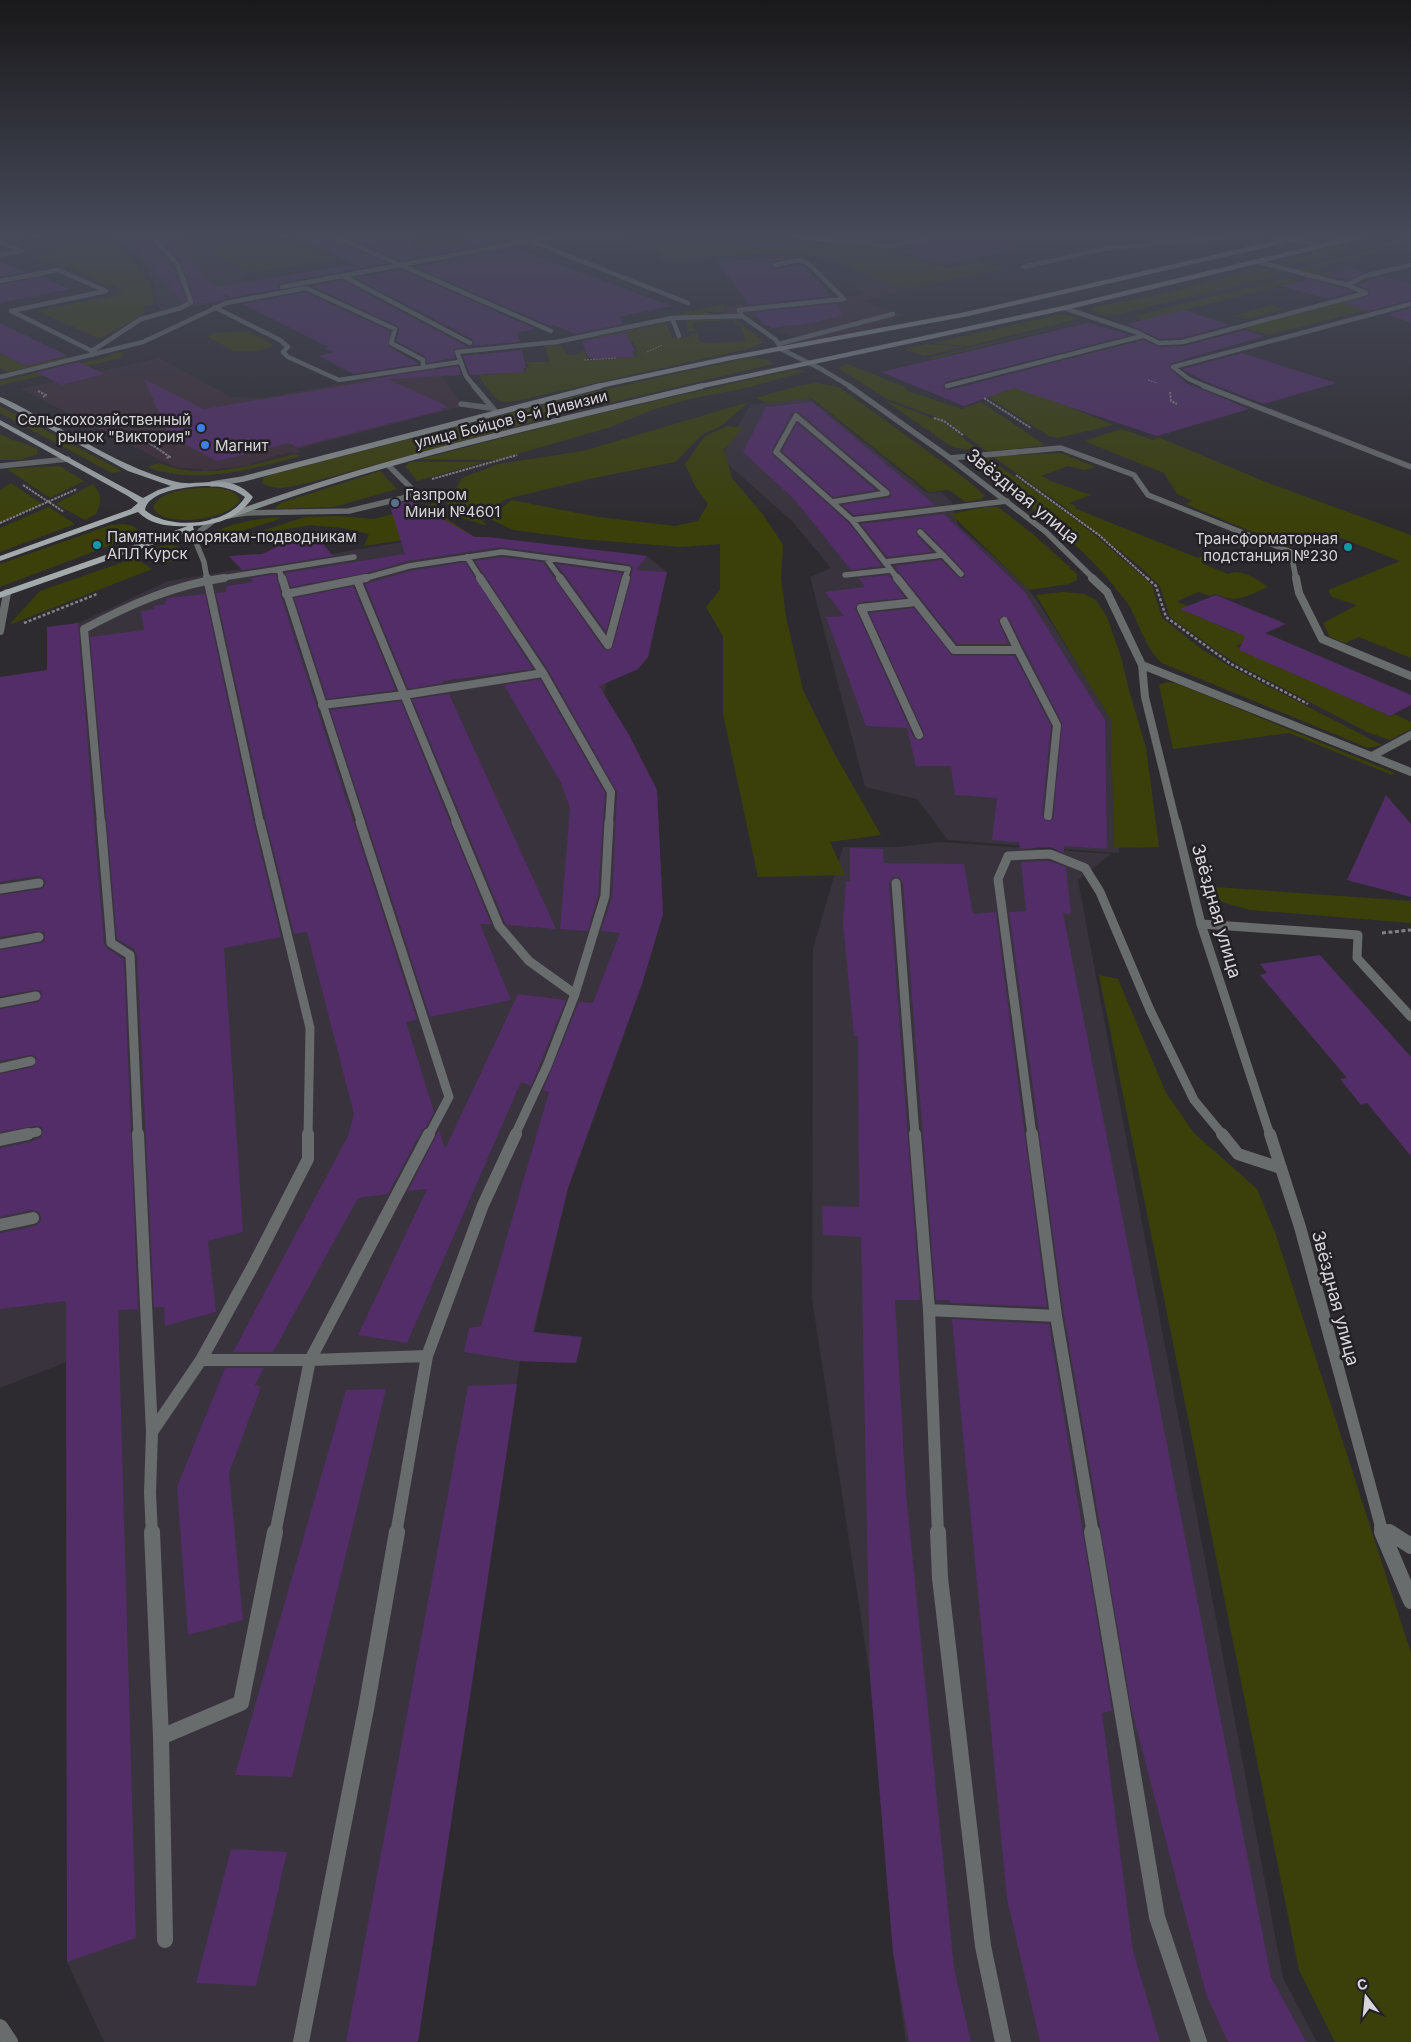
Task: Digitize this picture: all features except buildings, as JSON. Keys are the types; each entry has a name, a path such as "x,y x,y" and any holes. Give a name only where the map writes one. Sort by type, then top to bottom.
{"main road":[{"name":"улица Бойцов 9-й Дивизии","path":"211,484 243,479 494,410 780,346 859,332"},
{"name":"улица Бойцов 9-й Дивизии","path":"229,516 286,495 388,464 618,406 948,332"},
{"path":"0,399 131,469 173,484 211,484 236,487 245,491 249,497 248,504 242,510 229,516 162,537 4,594"},
{"path":"0,422 132,494 141,500 141,511 143,514 157,521 183,524 213,521"},
{"path":"0,559 134,511 158,493 185,485"}],"street":[{"path":"52,332 92,353"},
{"path":"92,353 122,332"},
{"path":"0,377 143,342 163,332"},
{"path":"265,332 280,340 288,347 283,352 288,357 339,380 459,362"},
{"path":"394,332 390,343 423,360 424,366"},
{"path":"450,332 470,343"},
{"path":"494,410 466,376 459,362 457,352 556,342 603,332"},
{"path":"678,332 680,336"},
{"name":"Звёздная улица","path":"763,332 780,346 862,395 950,458 1046,532 1107,592 1142,664 1145,697 1201,924 1300,1227 1380,1527 1411,1601"},
{"path":"780,346 830,332"},
{"path":"1136,332 1159,343 1183,342 1219,332"},
{"path":"1304,332 1173,367 1192,381 1411,466"},
{"path":"950,385 1142,336"},
{"path":"461,404 494,410"},
{"path":"832,502 886,493 796,416 776,452 852,520 954,650 1018,650"},
{"path":"950,458 986,453 1061,448 1134,474 1148,495 1291,552 1299,593 1322,640 1411,676"},
{"path":"0,466 68,459"},
{"path":"229,516 247,513 361,510 403,498 412,492 409,484 388,464"},
{"path":"852,520 1007,501"},
{"path":"152,1432 201,1360 253,1266 308,1159 310,1028 263,835 208,580 195,540 200,531 213,521"},
{"path":"920,532 960,574"},
{"path":"286,594 357,580 409,566 502,552 628,569 608,645 546,558"},
{"path":"885,562 942,555"},
{"path":"165,1940 161,1737 150,1492 152,1432 130,955 111,943 84,630 127,606 175,588 208,580 354,557"},
{"path":"301,2042 366,1709 427,1356 483,1204 547,1066 575,994 605,896 611,792 543,673 467,557"},
{"path":"161,1737 241,1703 310,1360 449,1097 279,570"},
{"path":"845,575 891,570"},
{"path":"357,580 499,926 529,961 575,994"},
{"path":"0,631 4,594"},
{"path":"916,602 861,608 919,735"},
{"path":"1004,621 1057,726 1048,816"},
{"path":"1142,664 1411,772"},
{"path":"322,705 404,695 543,673"},
{"path":"1372,756 1411,735"},
{"path":"1199,2042 1157,1917 1056,1316 998,879 1008,856 1050,854 1085,868 1100,892 1150,1010 1194,1100 1238,1154 1281,1168"},
{"path":"0,889 39,883"},
{"path":"896,884 930,1310 940,1578 983,1946 1003,2042"},
{"path":"1201,924 1358,935 1357,958 1411,1017"},
{"path":"0,944 39,937"},
{"path":"0,1003 36,996"},
{"path":"0,1068 31,1062"},
{"path":"0,1140 37,1132"},
{"path":"0,1225 33,1218"},
{"path":"930,1310 1056,1316"},
{"path":"201,1360 310,1360 427,1356"},
{"path":"1380,1527 1411,1546"},
{"path":"0,2027 10,2042"}],"path":[{"path":"590,360 618,358"},
{"path":"10,375 46,394 39,399"},
{"path":"950,385 979,395 1061,448"},
{"path":"927,415 944,422 1099,535 1156,586 1166,617 1232,664 1312,706"},
{"path":"409,484 525,453"},
{"path":"18,626 99,593"},
{"path":"1358,935 1411,930"}],"shaded area":[{"path":"781,332 847,332 805,342"},
{"path":"160,358 231,397 263,398 435,367 463,406 297,449 302,452 295,454 291,452 250,463 251,465 202,471 202,469 180,468 164,462 21,389"},
{"path":"809,398 927,493 941,492 952,502 958,525 1023,583 1036,599 1113,719 1119,853 948,840 917,799 865,787 810,577 831,568 792,521 721,458 750,405"},
{"path":"488,537 647,556 667,572 648,657 638,669 606,683 604,695 629,735 657,790 663,914 642,984 568,1188 534,1332 582,1337 576,1363 520,1361 418,2042 104,2042 67,1962 66,1362 0,1388 0,741 48,734 47,627 78,623 168,581 421,539"},
{"path":"939,842 1111,854 1078,880 1283,1978 1317,2042 906,2042 893,1952 870,1676 812,1299 813,948 843,847 898,847"}],"green space":[{"path":"85,332 112,332 100,339"},
{"path":"250,332 272,344 272,347 256,351 234,351 208,337 214,333"},
{"path":"618,332 670,332 672,338 690,337 689,334 698,334 699,340 703,343 746,341 743,332 752,332 762,340 758,340 765,342 751,348 506,402 499,400 488,390 475,369 470,355 477,352 483,375 526,372 526,369 529,368 525,362 550,362 545,346 561,345 567,355 581,354 581,351 586,351 586,357 590,360 638,357 635,352 638,351 628,336 589,338"},
{"path":"980,332 1024,332 968,346 932,343"},
{"path":"1036,332 1040,332 932,359 928,358"},
{"path":"1259,332 1279,332 1269,335"},
{"path":"1133,342 1140,345 1119,392 1072,408 1113,425 1058,438 1049,436 983,394 999,387 983,381"},
{"path":"926,344 963,347 924,356 904,349"},
{"path":"124,352 122,357 113,360 0,385 0,381 104,358"},
{"path":"0,353 25,366 66,357 69,358 8,372 0,368"},
{"path":"752,357 769,360 773,364 554,416 291,487 279,488 262,483 263,478 274,474 597,391"},
{"path":"847,364 903,386 908,391 962,409 981,402 1045,445 986,451 947,421 885,398 838,368"},
{"path":"792,370 806,371 746,388 694,398 655,409 608,428 496,460 421,459 576,419"},
{"path":"817,383 839,387 967,480 985,496 982,499 966,502 949,490 929,492 812,398 767,403 756,398 801,385"},
{"path":"884,400 943,422 980,451 956,448 949,445"},
{"path":"749,402 721,426 703,434 675,462 589,479 506,499 479,517 487,526 463,518 447,504 462,478 498,464 583,451"},
{"path":"0,406 122,471 112,473 0,413"},
{"path":"727,426 743,428 724,450 732,478 764,516 783,545 781,578 786,617 803,690 833,751 881,835 830,842 845,875 758,877 723,714 723,636 706,607 720,590 720,544 681,547 581,539 513,530 488,518 512,500 598,517 675,526 698,521 708,504 695,486 685,464 705,436"},
{"path":"1121,429 1153,440 1158,437 1266,482 1411,535 1411,658 1359,637 1345,643 1330,637 1323,623 1357,605 1332,597 1328,590 1400,561 1341,538 1325,545 1308,540 1289,547 1185,504 1193,501 1177,494 1164,473 1084,441"},
{"path":"0,434 37,449 38,454 20,460 0,460"},
{"path":"1062,453 1096,467 1084,470 1068,466 1041,476 1091,495 1069,503 1077,507 1074,508 1198,558 1202,556 1213,560 1204,564 1228,574 1244,573 1268,587 1236,599 1215,594 1210,596 1199,592 1177,601 1187,606 1181,609 1234,632 1242,628 1259,635 1236,646 1242,649 1240,650 1301,677 1305,675 1322,686 1390,716 1394,714 1411,722 1411,729 1390,740 1367,732 1237,664 1170,617 1160,586 1138,565 1062,505 992,456"},
{"path":"295,454 301,456 224,474 185,475 166,473 147,467 159,463 192,471 210,471 262,463"},
{"path":"985,456 1057,506 1096,536 1152,585 1162,618 1203,650 1227,665 1382,745 1368,748 1162,663 1147,644 1128,604 1098,568 1064,534 969,461"},
{"path":"410,462 485,462 417,481 405,466"},
{"path":"60,466 84,481 50,498 7,469"},
{"path":"380,471 397,489 334,507 274,509 281,503"},
{"path":"11,483 42,504 0,522 0,490"},
{"path":"93,484 100,498 99,505 96,514 85,520 56,504"},
{"path":"199,488 228,490 237,495 240,500 234,507 223,513 196,519 182,520 170,518 159,515 153,508 156,502 166,495"},
{"path":"440,502 435,511 470,534 442,534 364,546 369,534 343,528 310,525 246,536 305,517 338,516 374,519"},
{"path":"49,507 75,524 0,552 0,528"},
{"path":"986,507 998,507 1034,535 1077,574 1077,580 1069,584 1029,590 951,514"},
{"path":"280,517 277,520 208,541 208,536 233,525 252,520"},
{"path":"123,524 133,526 139,531 135,536 0,587 0,564 111,525"},
{"path":"173,545 183,549 187,554 166,563 147,552 161,546"},
{"path":"135,558 152,569 9,625 40,591"},
{"path":"1063,592 1084,594 1096,600 1107,617 1121,657 1146,748 1159,847 1114,848 1111,720 1036,595"},
{"path":"1167,682 1178,684 1395,773 1392,775 1289,733 1173,749 1159,685"},
{"path":"1201,886 1411,901 1411,923 1250,910 1222,902"},
{"path":"1099,975 1118,979 1166,1093 1194,1133 1257,1189 1276,1235 1411,1653 1411,2042 1335,2042 1299,1970"}],"place":[{"name":"Сельскохозяйственный рынок \"Виктория\"","path":"201,428"},
{"name":"Магнит","path":"205,445"},
{"name":"Газпром Мини №4601","path":"395,503"},
{"name":"Памятник морякам-подводникам АПЛ Курск","path":"97,545"},
{"name":"Трансформаторная подстанция №230","path":"1348,547"}]}
